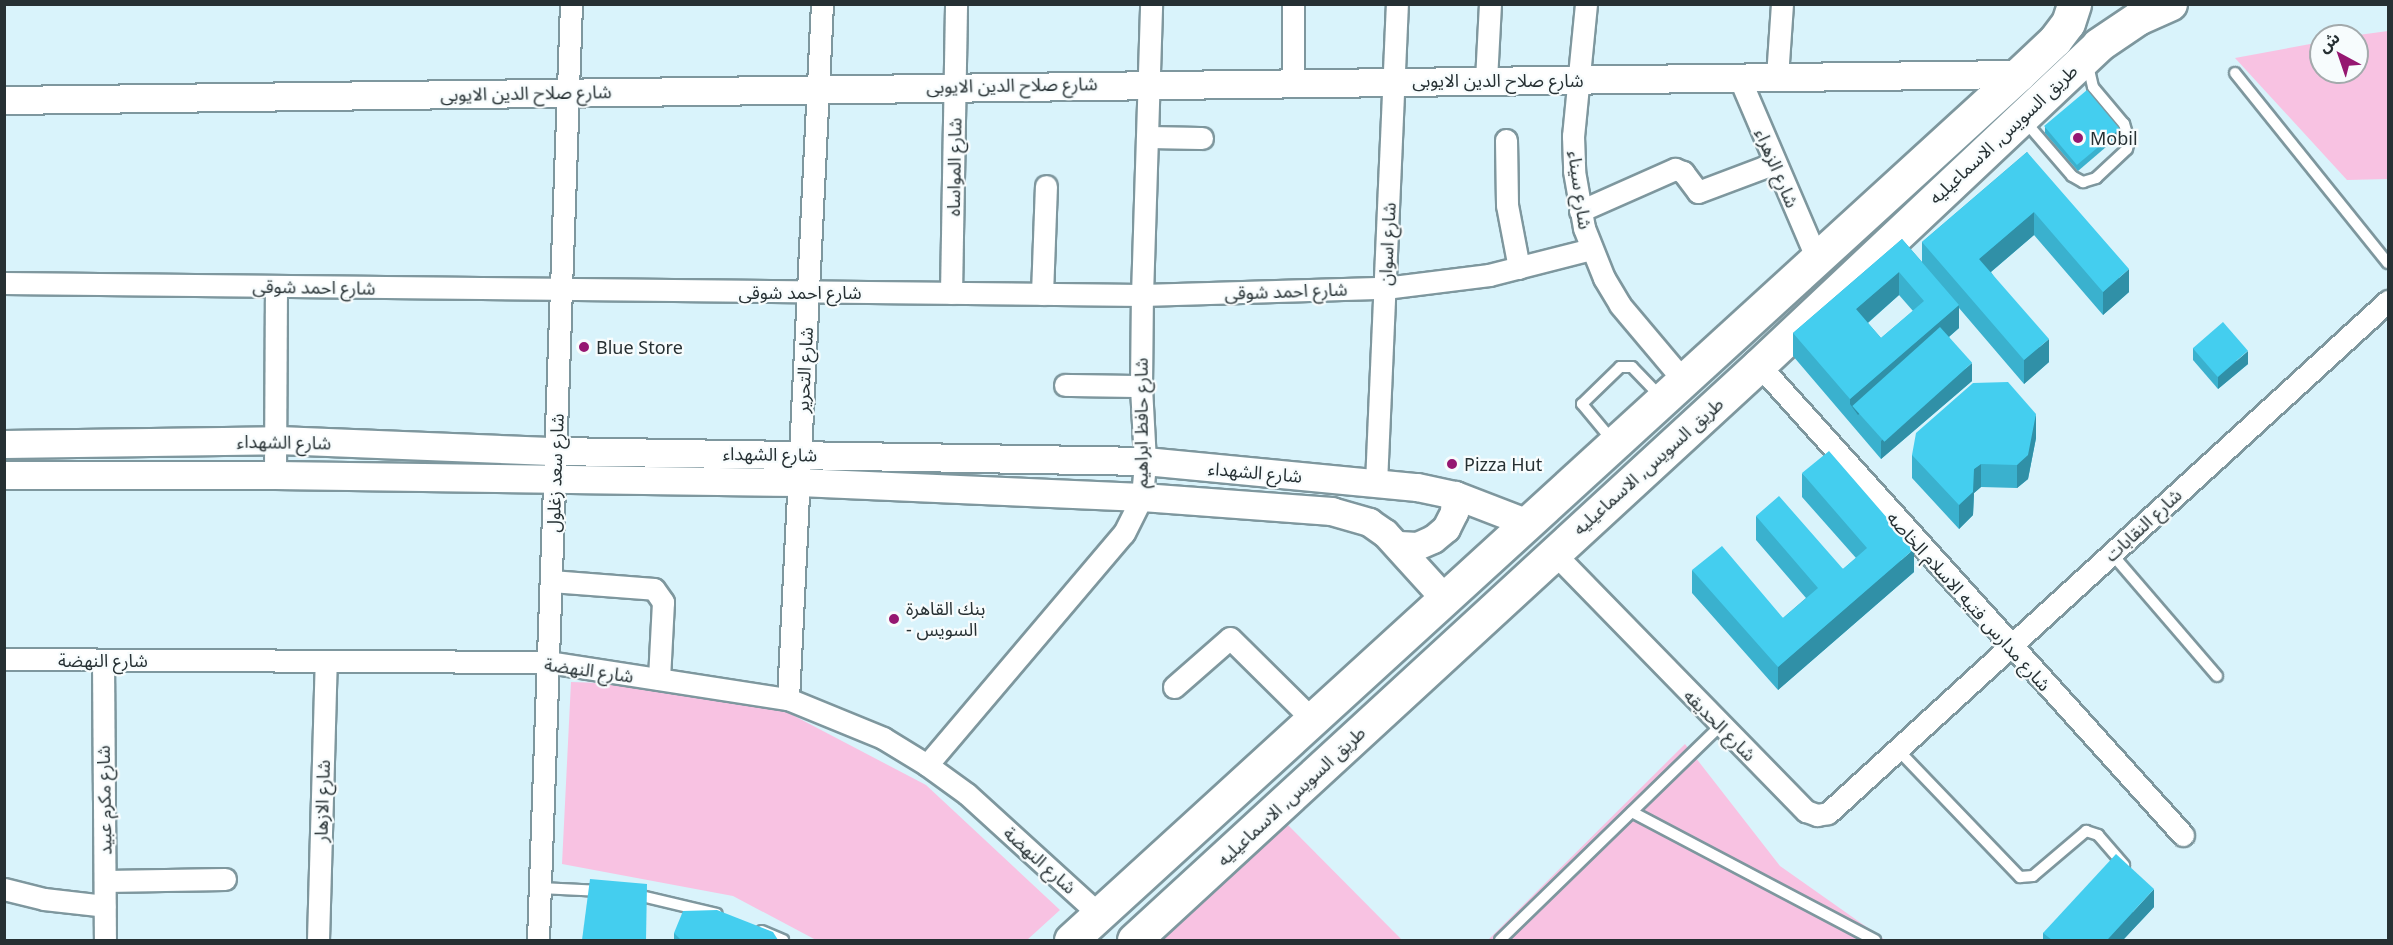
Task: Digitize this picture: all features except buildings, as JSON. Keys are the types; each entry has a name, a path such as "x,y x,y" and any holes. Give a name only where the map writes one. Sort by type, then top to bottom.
{"main road":[{"name":"طريق السويس, الاسماعيليه","path":"1134,940 1759,365 2020,116 2098,45 2138,18 2170,4"},
{"name":"طريق السويس, الاسماعيليه","path":"1071,940 2019,75 2071,14"},
{"path":"2071,14 2091,30 2098,45"}],"street":[{"name":"شارع سعد زغلول","path":"538,940 556,481 560,291 571,4"},
{"name":"شارع التحرير","path":"788,699 822,4"},
{"name":"شارع المواساه","path":"951,293 956,4"},
{"name":"شارع حافظ ابراهيم","path":"927,765 1124,533 1142,497 1145,461 1140,386 1151,4"},
{"path":"1293,4 1293,82"},
{"name":"شارع اسوان","path":"1376,483 1397,4"},
{"path":"1486,80 1490,4"},
{"name":"شارع سيناء","path":"1586,4 1574,136 1580,211 1591,249 1620,305 1673,390"},
{"path":"1777,77 1782,4"},
{"name":"شارع صلاح الدين الايوبى","path":"4,100 1149,83 2019,75"},
{"name":"شارع الزهراء","path":"1739,77 1817,259"},
{"path":"1147,137 1202,138"},
{"path":"1506,140 1507,205 1519,268"},
{"path":"1580,211 1670,170 1683,172 1698,192 1775,163"},
{"path":"1042,294 1046,186"},
{"name":"شارع احمد شوقى","path":"4,284 1142,295 1385,288 1519,268 1591,249"},
{"path":"275,475 278,440 276,286"},
{"name":"شارع النقابات","path":"1899,751 2388,301"},
{"name":"شارع مدارس فتيه الاسلام الخاصه","path":"1759,365 2010,649 2182,835"},
{"path":"1065,386 1140,386"},
{"name":"شارع الشهداء","path":"4,444 278,440 556,451 1145,461 1376,483 1455,495 1528,523"},
{"name":"شارع الشهداء","path":"4,476 275,475 799,483 1142,497 1331,511 1368,522 1400,545 1445,599"},
{"path":"1400,545 1417,546 1433,539 1446,528 1454,512 1455,495"},
{"name":"شارع الحديقه","path":"1554,553 1720,726 1806,811 1817,816 1840,806 1899,751"},
{"path":"551,581 654,589 663,602 659,679"},
{"path":"1174,687 1230,638 1313,720"},
{"name":"شارع النهضة","path":"4,659 548,662 788,699 873,734 927,765 967,794 1100,915"},
{"name":"شارع مكرم عبيد","path":"103,660 105,940"},
{"name":"شارع الازهار","path":"318,940 326,661"},
{"path":"105,881 225,879"},
{"path":"4,889 44,899 105,906"}],"lane":[{"path":"2020,116 2077,180 2096,178 2121,156 2127,149 2128,132 2088,77 2091,54 2098,45"},
{"path":"2235,73 2388,263"},
{"path":"1615,443 1582,404 1620,367 1632,367 1673,390"},
{"path":"2112,554 2217,676"},
{"path":"1500,940 1720,726"},
{"path":"1899,751 2020,877 2033,876 2086,831 2098,835 2126,867"},
{"path":"1632,812 1875,940"},
{"path":"540,888 626,892 729,917"},
{"path":"748,925 783,940"}],"shaded area":[{"path":"2388,31 2388,179 2347,180 2235,58 2309,44 2309,84 2369,84 2369,34"},
{"path":"571,682 635,684 781,709 926,785 1060,910 1027,940 816,940 733,896 562,864"},
{"path":"1685,744 1780,866 1885,940 1488,940"},
{"path":"1283,820 1402,940 1154,940"}],"place":[{"name":"Mobil","path":"2078,138"},
{"name":"Blue Store","path":"584,347"},
{"name":"Pizza Hut","path":"1452,464"},
{"name":"بنك القاهرة - السويس","path":"894,619"}]}
